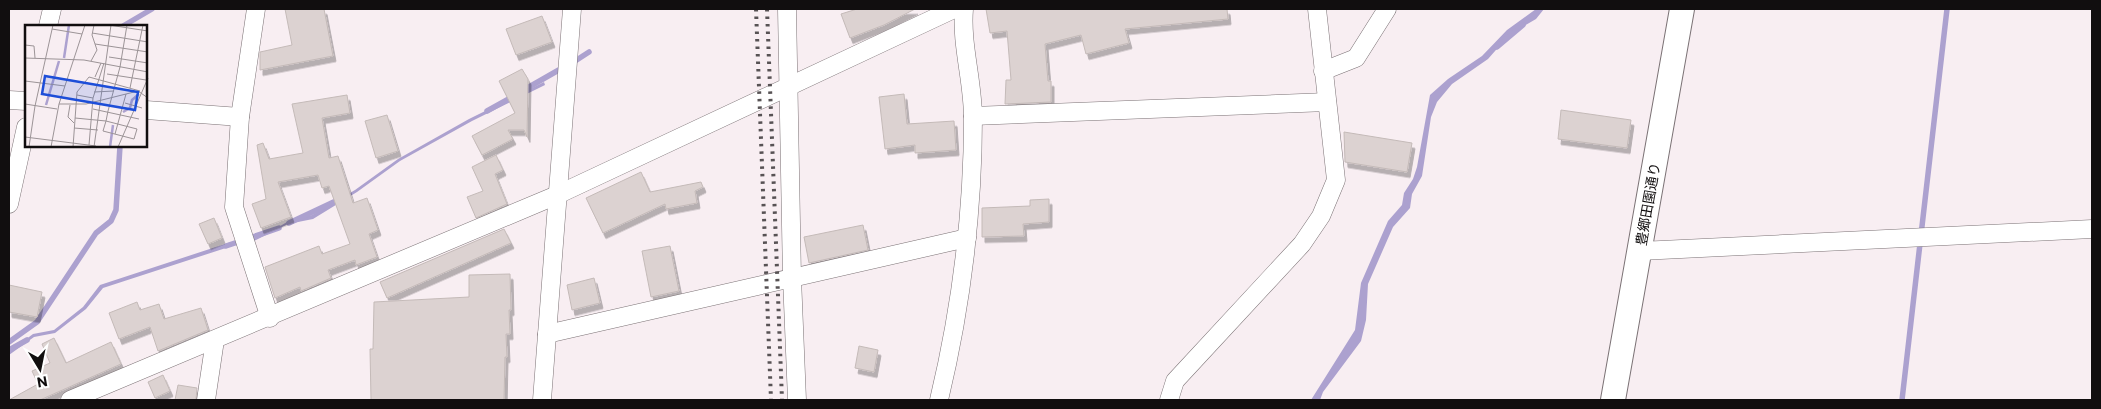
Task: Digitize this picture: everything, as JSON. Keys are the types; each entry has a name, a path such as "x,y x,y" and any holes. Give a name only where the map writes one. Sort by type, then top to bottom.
{"street":[{"path":"48,25 52,9"},
{"path":"256,9 240,117 234,207 270,318"},
{"path":"542,400 572,9"},
{"path":"787,9 790,87 792,278 797,400"},
{"path":"70,400 270,318 557,195 954,9"},
{"path":"939,400 954,336 967,238 973,116 971,80 963,29 964,9"},
{"path":"1169,400 1175,381 1302,244 1321,216 1336,180 1317,9"},
{"path":"1323,70 1356,58 1387,9"},
{"name":"豊郷田園通り","path":"1613,400 1682,9"},
{"path":"9,100 25,101"},
{"path":"973,116 1327,102"},
{"path":"148,110 240,117"},
{"path":"9,204 25,132"},
{"path":"1640,251 2092,229"},
{"path":"546,334 967,238"},
{"path":"206,400 214,340"}],"shaded area":[{"path":"1536,9 1544,9 1536,19 1510,34 1488,59 1452,84 1437,102 1431,117 1422,176 1412,194 1410,208 1393,227 1368,284 1366,320 1361,341 1323,392 1320,400 1311,400 1355,330 1361,283 1388,221 1402,205 1404,193 1413,179 1417,167 1430,95 1448,79 1482,56 1507,30"},
{"path":"544,82 545,85 472,121 400,161 357,192 313,219 288,224 252,242 251,240 265,235 287,222 312,215 355,190 398,159 469,119"},
{"path":"231,242 232,246 103,288 86,309 55,333 34,337 9,355 9,352 33,334 54,330 83,307 100,285"}],"building":[{"path":"285,9 324,9 333,56 260,70 260,52 292,45"},
{"path":"857,9 915,9 884,25 850,38 841,14"},
{"path":"986,9 1227,9 1228,19 1125,29 1129,43 1086,54 1081,35 1045,44 1048,81 1051,81 1051,102 1005,104 1006,80 1011,80 1007,31 990,33"},
{"path":"542,16 552,42 516,55 506,29"},
{"path":"522,69 528,79 527,137 524,130 508,130 513,139 482,155 472,136 515,113 499,81"},
{"path":"904,94 907,124 954,121 956,150 915,153 915,145 885,149 879,97"},
{"path":"347,95 350,113 322,118 329,158 338,156 353,203 367,198 378,230 369,234 377,257 356,265 355,260 328,270 331,278 301,291 300,287 275,298 265,267 319,246 322,254 350,244 329,186 322,188 318,175 278,182 291,217 261,228 252,204 266,199 257,145 263,143 269,159 303,153 292,104"},
{"path":"1561,110 1631,120 1627,148 1558,139"},
{"path":"387,115 398,151 376,158 365,121"},
{"path":"1344,132 1412,143 1407,172 1345,162"},
{"path":"496,155 503,170 495,174 507,204 476,218 467,197 483,191 472,167"},
{"path":"641,172 650,192 701,182 703,187 695,191 697,203 666,209 665,204 603,233 586,198"},
{"path":"1049,199 1049,222 1023,224 1024,236 982,237 982,208 1030,206 1030,200"},
{"path":"214,218 222,238 208,244 199,224"},
{"path":"863,225 868,250 809,263 804,237"},
{"path":"504,229 511,243 387,298 380,282"},
{"path":"670,246 679,291 651,297 642,251"},
{"path":"510,274 510,334 506,334 507,357 505,357 504,400 371,400 370,349 373,349 374,302 469,297 469,275"},
{"path":"594,278 600,303 572,310 567,285"},
{"path":"9,285 42,292 37,317 9,312"},
{"path":"137,302 140,310 159,304 164,319 201,308 208,330 158,351 150,327 119,339 109,313"},
{"path":"54,338 66,363 111,342 121,364 40,400 9,400 38,384 32,371 50,363 42,344"},
{"path":"859,346 878,350 874,372 855,368"},
{"path":"163,375 170,391 155,398 148,382"},
{"path":"178,385 197,388 196,400 175,400"}],"waterway":[{"path":"125,25 152,9"},
{"path":"1902,400 1947,9"},
{"path":"1497,47 1523,25"},
{"path":"572,63 589,52"},
{"path":"522,91 564,67"},
{"path":"487,111 514,96"},
{"path":"9,342 37,322 96,233 111,221 116,210 120,148"},
{"path":"289,223 340,199"},
{"path":"226,246 279,228"},
{"path":"9,350 27,340"}],"railway":[{"path":"756,9 771,400"},
{"path":"767,9 782,400"}]}
